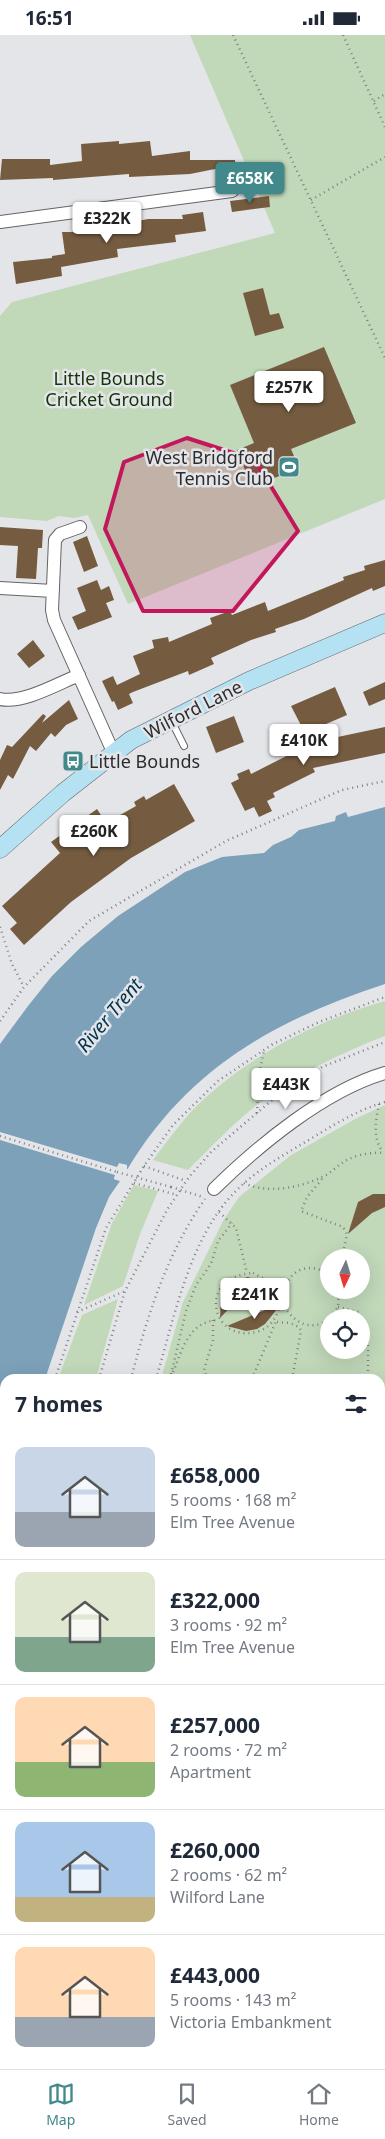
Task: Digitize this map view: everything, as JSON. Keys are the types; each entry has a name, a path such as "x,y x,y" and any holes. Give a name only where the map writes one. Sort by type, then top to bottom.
{"main road":[{"name":"Wilford Lane","path":"0,849 63,793 131,740 248,681 385,623"}],"street":[{"path":"0,222 232,191"},
{"path":"80,527 60,534 55,539 54,620 114,753"},
{"path":"0,588 53,591"},
{"path":"0,699 10,701 20,699 79,675"},
{"path":"210,1194 267,1141 302,1116 359,1083 385,1073"}],"lane":[{"path":"171,719 184,746"}],"path":[{"path":"233,35 385,357"},
{"path":"343,35 385,127"},
{"path":"374,101 385,94"},
{"path":"311,200 385,157"},
{"path":"0,1021 24,987 89,921 226,841 342,790 385,781"},
{"path":"0,927 12,964 24,987"},
{"path":"57,1374 106,1228 144,1166 174,1125 218,1081 264,1050 319,1022 385,997"},
{"path":"100,1374 125,1291 167,1210 186,1181 211,1152 278,1095 322,1067 385,1042"},
{"path":"257,1113 259,1077 264,1050"},
{"path":"157,1374 183,1288 200,1243 218,1211 244,1183 288,1152 353,1114 385,1102"},
{"path":"344,1249 347,1234 342,1227 301,1211 307,1197 324,1177 350,1158 384,1153 378,1145 376,1136 380,1103"},
{"path":"0,1136 180,1189 210,1194 196,1213 162,1279 146,1319 132,1374"},
{"path":"144,1166 186,1181"},
{"path":"244,1183 255,1189 266,1189 292,1186 324,1177"},
{"path":"134,1183 177,1195"},
{"path":"218,1211 232,1223 238,1235 247,1273"},
{"path":"171,1374 186,1311 196,1285 211,1264 218,1241 232,1223"},
{"path":"254,1374 276,1321 285,1285 296,1272 305,1268 320,1270"},
{"path":"293,1374 301,1331 299,1327 290,1323 276,1321 259,1331 248,1334 234,1333 220,1319 216,1308 219,1290 229,1278 253,1273 270,1282 288,1314 300,1323 320,1324"},
{"path":"77,1312 125,1291"},
{"path":"338,1299 338,1307 345,1309"},
{"path":"206,1374 204,1370 213,1339 212,1320"},
{"path":"172,1374 189,1334 199,1324 219,1320"},
{"path":"368,1359 368,1374"}],"highlighted area":[{"path":"187,438 255,460 298,531 233,611 143,611 105,529 124,462"}],"green space":[{"name":"Little Bounds Cricket Ground","path":"190,35 385,35 385,499 128,604 88,515 74,518 59,516 47,521 0,517 0,316 12,302 275,233"},
{"path":"385,1001 385,1036 319,1065 272,1093 222,1136 188,1170 153,1160 191,1112 205,1098 245,1066 289,1039 312,1028"},
{"path":"385,1105 385,1374 162,1374 183,1302 223,1221 239,1197 291,1155 357,1118"},
{"path":"134,1185 158,1191 140,1234 123,1286 84,1305 112,1223"},
{"path":"118,1299 97,1374 60,1374 82,1315"}],"water":[{"name":"River Trent","path":"385,807 385,984 307,1014 271,1032 238,1052 206,1076 178,1103 151,1134 127,1170 127,1165 119,1164 114,1179 120,1181 109,1197 96,1228 47,1374 0,1374 0,1044 52,976 81,947 118,916 185,872 222,857 264,853 273,845 291,837 299,830 335,821 336,816 346,812 348,817"}],"pier":[{"path":"0,1132 117,1167 119,1163 127,1165 127,1169 130,1169 126,1172 124,1167 121,1166 117,1177 121,1179 120,1181 114,1179 115,1175 0,1140"}],"building":[{"path":"119,141 119,144 150,141 152,156 190,151 190,160 235,160 236,175 220,176 220,168 190,174 129,177 129,174 53,180 53,178 0,180 2,159 50,159 50,165 82,161 81,144"},
{"path":"269,196 270,207 232,212 230,201"},
{"path":"203,212 206,231 175,235 176,242 117,249 118,257 61,267 62,276 16,284 13,262 52,258 52,256 65,254 62,232 81,232 148,219 183,219 182,215"},
{"path":"263,288 270,315 279,313 284,328 255,336 243,293"},
{"path":"324,347 356,423 291,449 299,468 252,487 237,450 254,443 230,385"},
{"path":"0,527 43,530 42,548 38,548 36,579 16,578 18,546 0,545"},
{"path":"87,536 98,566 84,572 73,542"},
{"path":"385,560 385,586 373,591 372,588 304,619 275,629 276,632 251,640 211,658 214,664 189,675 188,671 133,692 129,694 133,703 118,710 102,681 113,676 117,685 140,674 133,656 154,648 152,640 168,637 169,642 212,624 210,618 230,611 232,615 265,602 268,611 344,580 343,577 365,570 364,566"},
{"path":"97,580 101,590 109,586 114,600 106,603 112,617 78,630 72,617 86,611 77,588"},
{"path":"33,640 45,656 29,668 17,654"},
{"path":"385,682 385,699 369,706 363,692"},
{"path":"335,687 347,715 305,733 291,706"},
{"path":"69,700 78,719 66,725 55,737 51,733 36,751 30,746 13,779 8,775 0,790 0,760 7,745 12,747 43,714 46,716 42,723"},
{"path":"234,716 244,742 216,753 206,727"},
{"path":"385,727 385,753 313,768 315,772 273,793 275,797 267,801 272,811 259,817 254,807 245,811 231,783 239,779 237,774 249,769 251,774 314,742"},
{"path":"174,784 195,821 131,858 71,902 24,945 10,929 17,923 2,906 60,853 51,842 97,809 106,823 136,806 134,802 144,796 146,800"},
{"path":"373,1194 385,1194 385,1207 372,1213 348,1234 358,1202"},
{"path":"248,1277 265,1284 275,1304 244,1293 220,1318 221,1297 225,1289 231,1282"},
{"path":"282,1303 265,1324 257,1329 246,1331 227,1326"}],"place":[{"name":"West Bridgford Tennis Club","path":"289,467"},
{"name":"Little Bounds","path":"73,761"}]}
